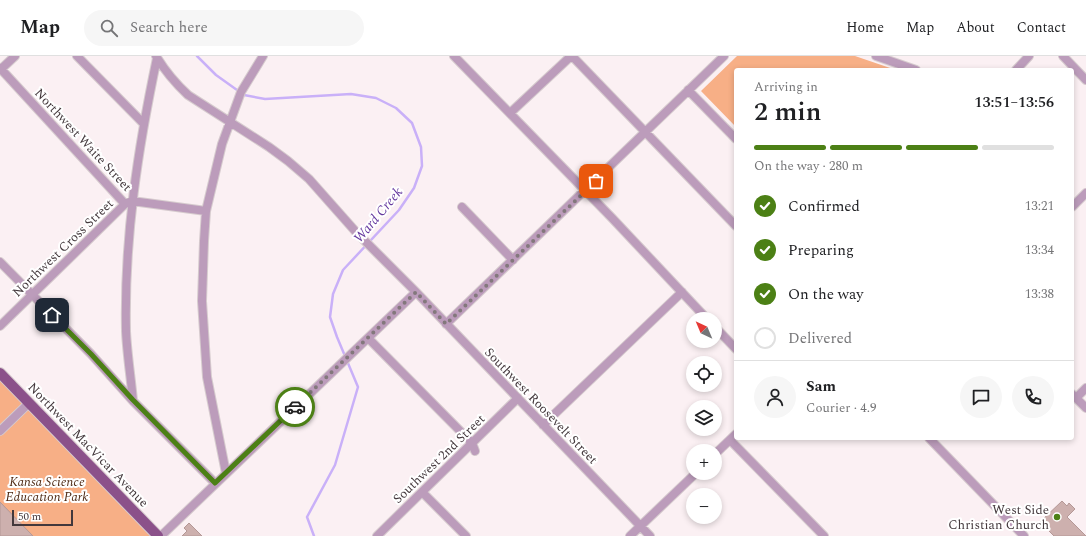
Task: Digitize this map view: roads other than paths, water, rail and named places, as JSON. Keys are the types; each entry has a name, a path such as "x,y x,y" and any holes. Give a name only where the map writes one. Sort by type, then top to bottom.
{"main road":[{"name":"Northwest MacVicar Avenue","path":"0,373 159,536"}],"street":[{"path":"0,69 14,56"},
{"path":"77,56 143,123"},
{"path":"226,473 207,377 203,331 202,271 206,210 216,167 234,108 250,75 263,56"},
{"path":"454,56 586,191 701,312"},
{"path":"510,113 572,56 734,224"},
{"path":"446,324 586,191 724,56"},
{"path":"877,56 910,68"},
{"path":"1018,68 1029,56"},
{"path":"1063,56 1086,80"},
{"path":"133,400 126,332 129,202 156,57"},
{"name":"Southwest Roosevelt Street","path":"156,57 176,85 188,95 269,147 288,161 309,180 356,232 416,292 650,536"},
{"name":"Northwest Waite Street","path":"0,69 129,202 206,210"},
{"path":"688,90 734,137"},
{"path":"1074,205 1086,193"},
{"name":"Northwest Cross Street","path":"0,326 129,202"},
{"path":"462,207 513,260"},
{"path":"0,262 215,483"},
{"path":"159,536 416,292"},
{"path":"543,425 682,292"},
{"path":"722,333 734,344"},
{"path":"368,338 472,443 476,451"},
{"path":"1086,388 1074,396 1086,408"},
{"name":"Southwest 2nd Street","path":"377,536 518,398"},
{"path":"0,431 29,403"},
{"path":"722,447 733,437"},
{"path":"736,440 824,536"},
{"path":"931,440 1024,536"},
{"path":"630,536 689,480"},
{"path":"422,492 466,536"}],"waterway":[{"name":"Ward Creek","path":"197,56 216,75 244,95 265,99 351,94 376,98 396,108 412,123 421,147 422,166 414,188 399,210 343,270 333,294 330,317 358,387 335,465 307,517 314,536"}],"place":[{"name":"West Side Christian Church","path":"1057,517"}],"park label":[{"name":"Kansa Science Education Park","path":"47,490"}]}
